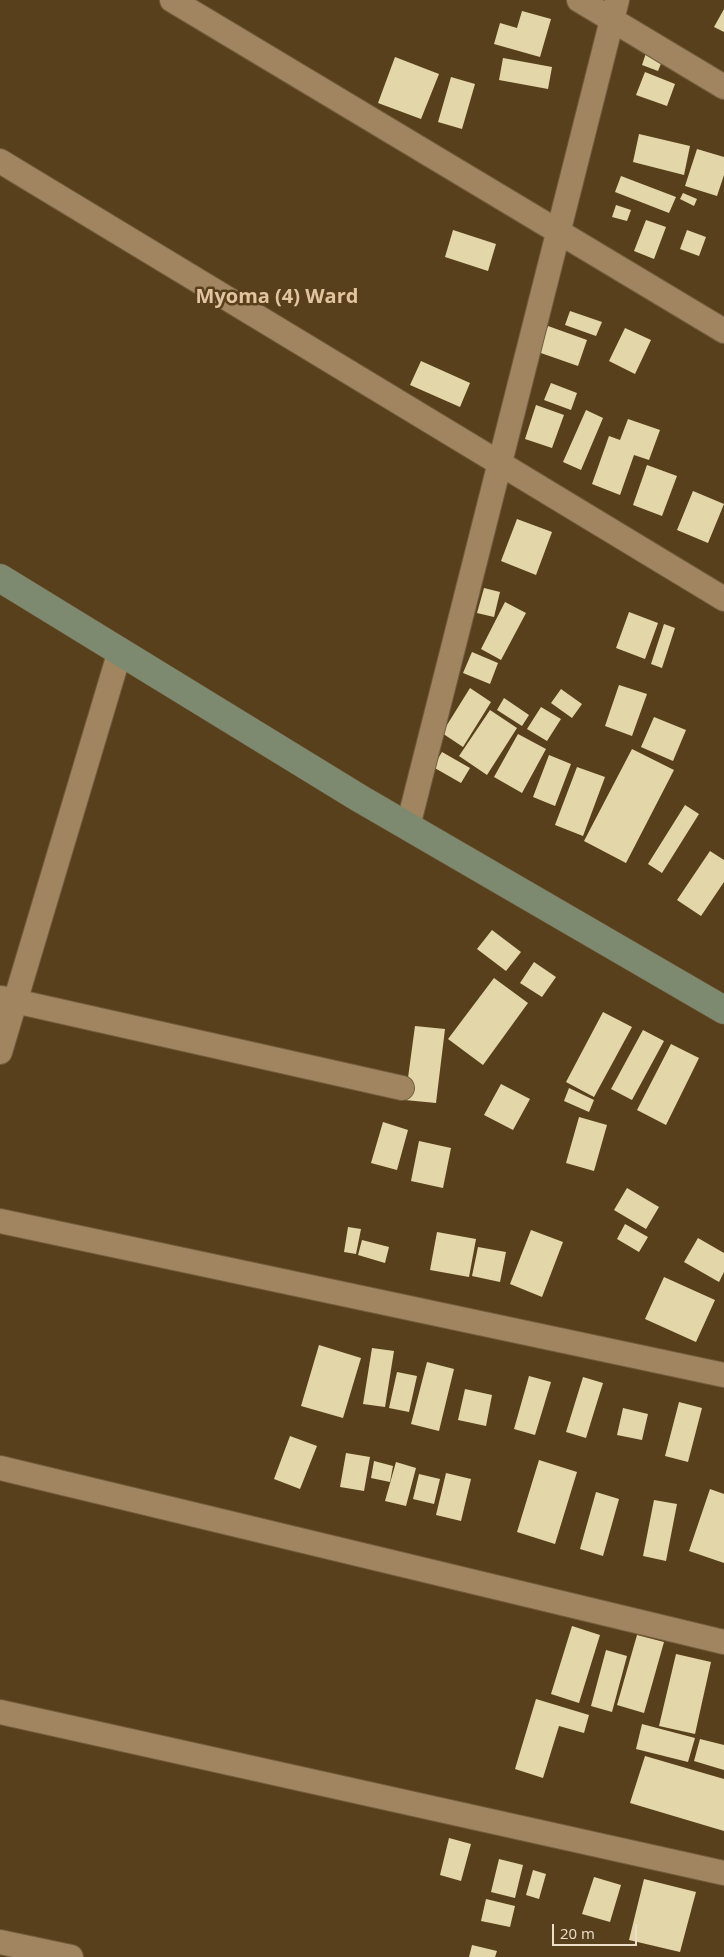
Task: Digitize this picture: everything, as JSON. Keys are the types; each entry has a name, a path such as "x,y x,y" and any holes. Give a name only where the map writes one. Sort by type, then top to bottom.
{"main road":[{"path":"0,578 408,826 724,1010"}],"street":[{"path":"172,0 724,331"},
{"path":"579,0 615,10 724,87"},
{"path":"408,826 615,10"},
{"path":"0,161 724,599"},
{"path":"0,1052 8,1000 120,651"},
{"path":"8,1000 402,1088"},
{"path":"0,1221 724,1375"},
{"path":"0,1468 724,1642"},
{"path":"0,1712 724,1872"},
{"path":"0,1942 71,1957"}],"building":[{"path":"724,9 724,32 714,27"},
{"path":"522,11 551,19 540,57 494,44 500,23 517,28"},
{"path":"647,50 664,56 658,71 642,65"},
{"path":"395,57 439,74 421,119 378,103"},
{"path":"503,58 552,67 548,89 499,80"},
{"path":"645,72 675,84 667,106 636,95"},
{"path":"451,77 475,84 462,129 438,122"},
{"path":"639,134 690,146 684,175 633,162"},
{"path":"697,149 724,157 724,175 717,196 685,186"},
{"path":"621,176 676,197 669,213 615,192"},
{"path":"683,193 697,199 694,206 680,199"},
{"path":"616,205 631,210 627,221 612,217"},
{"path":"646,220 666,227 654,259 634,251"},
{"path":"453,230 496,244 488,271 445,257"},
{"path":"687,230 706,237 699,256 680,249"},
{"path":"570,311 602,322 596,336 565,325"},
{"path":"548,326 587,340 578,366 538,352"},
{"path":"625,328 651,340 635,374 609,361"},
{"path":"421,361 470,383 460,407 410,385"},
{"path":"551,383 577,393 571,410 544,400"},
{"path":"536,405 564,415 552,448 525,439"},
{"path":"586,410 603,418 581,470 563,462"},
{"path":"628,419 660,430 649,460 634,455 620,495 592,484 609,436 620,440"},
{"path":"647,465 677,476 662,516 633,505"},
{"path":"693,491 724,504 708,543 677,530"},
{"path":"517,519 552,532 536,575 501,561"},
{"path":"484,588 500,592 494,617 477,613"},
{"path":"505,602 526,613 501,660 481,649"},
{"path":"629,612 658,623 645,659 616,648"},
{"path":"664,624 675,628 662,668 651,664"},
{"path":"472,652 498,663 490,684 463,673"},
{"path":"619,685 647,694 632,736 605,726"},
{"path":"470,688 491,702 463,747 442,733"},
{"path":"561,689 582,704 572,718 551,703"},
{"path":"504,698 529,715 522,726 497,710"},
{"path":"541,707 561,719 547,741 527,729"},
{"path":"490,710 517,728 487,775 459,756"},
{"path":"654,717 686,730 673,761 641,747"},
{"path":"518,734 546,749 522,793 494,777"},
{"path":"632,749 674,770 626,863 584,841"},
{"path":"442,752 470,768 461,783 433,767"},
{"path":"549,755 571,764 555,806 533,797"},
{"path":"577,767 605,777 583,836 555,825"},
{"path":"685,805 699,814 662,873 648,864"},
{"path":"710,851 724,860 724,882 701,916 677,900"},
{"path":"492,930 521,952 506,971 477,949"},
{"path":"534,962 556,977 542,997 520,983"},
{"path":"494,978 528,1003 483,1065 448,1039"},
{"path":"603,1012 632,1027 594,1097 566,1082"},
{"path":"415,1026 445,1029 436,1103 405,1100"},
{"path":"643,1030 664,1041 632,1100 611,1089"},
{"path":"671,1044 699,1058 666,1125 637,1110"},
{"path":"501,1084 530,1099 513,1130 484,1115"},
{"path":"569,1088 594,1100 589,1112 564,1101"},
{"path":"579,1117 607,1125 594,1171 566,1163"},
{"path":"383,1122 408,1130 397,1170 371,1163"},
{"path":"419,1141 451,1148 443,1188 411,1181"},
{"path":"627,1188 659,1207 646,1229 614,1210"},
{"path":"625,1224 648,1237 639,1252 617,1239"},
{"path":"348,1227 361,1229 356,1254 344,1252"},
{"path":"531,1230 563,1242 542,1297 510,1284"},
{"path":"437,1232 476,1239 469,1277 430,1270"},
{"path":"698,1238 724,1253 724,1272 719,1282 684,1262"},
{"path":"362,1240 389,1247 385,1263 358,1255"},
{"path":"478,1247 506,1252 500,1282 472,1276"},
{"path":"664,1277 715,1300 696,1342 645,1319"},
{"path":"319,1345 361,1358 343,1418 301,1406"},
{"path":"372,1348 394,1351 385,1407 363,1404"},
{"path":"427,1362 454,1369 439,1431 411,1424"},
{"path":"397,1372 417,1376 409,1412 389,1408"},
{"path":"529,1376 551,1382 535,1435 514,1429"},
{"path":"583,1377 603,1383 586,1438 566,1432"},
{"path":"465,1389 492,1395 486,1426 458,1420"},
{"path":"679,1402 702,1408 688,1462 665,1456"},
{"path":"623,1408 648,1414 642,1440 617,1435"},
{"path":"290,1436 317,1446 300,1489 274,1479"},
{"path":"346,1453 370,1457 364,1491 340,1487"},
{"path":"539,1460 577,1472 555,1544 517,1532"},
{"path":"374,1461 393,1466 390,1482 371,1478"},
{"path":"396,1462 416,1468 406,1506 385,1501"},
{"path":"446,1473 471,1479 461,1521 436,1515"},
{"path":"419,1474 440,1479 434,1504 413,1499"},
{"path":"710,1489 724,1494 724,1563 689,1551"},
{"path":"596,1492 619,1499 603,1556 580,1549"},
{"path":"654,1500 677,1504 666,1561 643,1556"},
{"path":"572,1626 600,1635 579,1703 551,1694"},
{"path":"637,1635 664,1642 644,1713 617,1705"},
{"path":"606,1650 627,1656 612,1712 591,1706"},
{"path":"676,1654 711,1662 695,1734 659,1726"},
{"path":"536,1699 589,1715 584,1733 559,1726 543,1778 515,1769"},
{"path":"642,1724 695,1738 688,1762 636,1749"},
{"path":"700,1739 724,1745 724,1770 694,1761"},
{"path":"645,1756 724,1779 724,1831 630,1803"},
{"path":"449,1838 471,1844 461,1881 440,1875"},
{"path":"499,1859 523,1865 515,1898 491,1892"},
{"path":"533,1870 546,1874 539,1899 526,1895"},
{"path":"594,1877 621,1885 610,1922 582,1914"},
{"path":"644,1879 696,1892 680,1952 629,1940"},
{"path":"486,1899 515,1906 510,1927 481,1921"},
{"path":"472,1945 497,1951 495,1957 469,1957"}],"district":[{"name":"Myoma (4) Ward","path":"277,297"}]}
